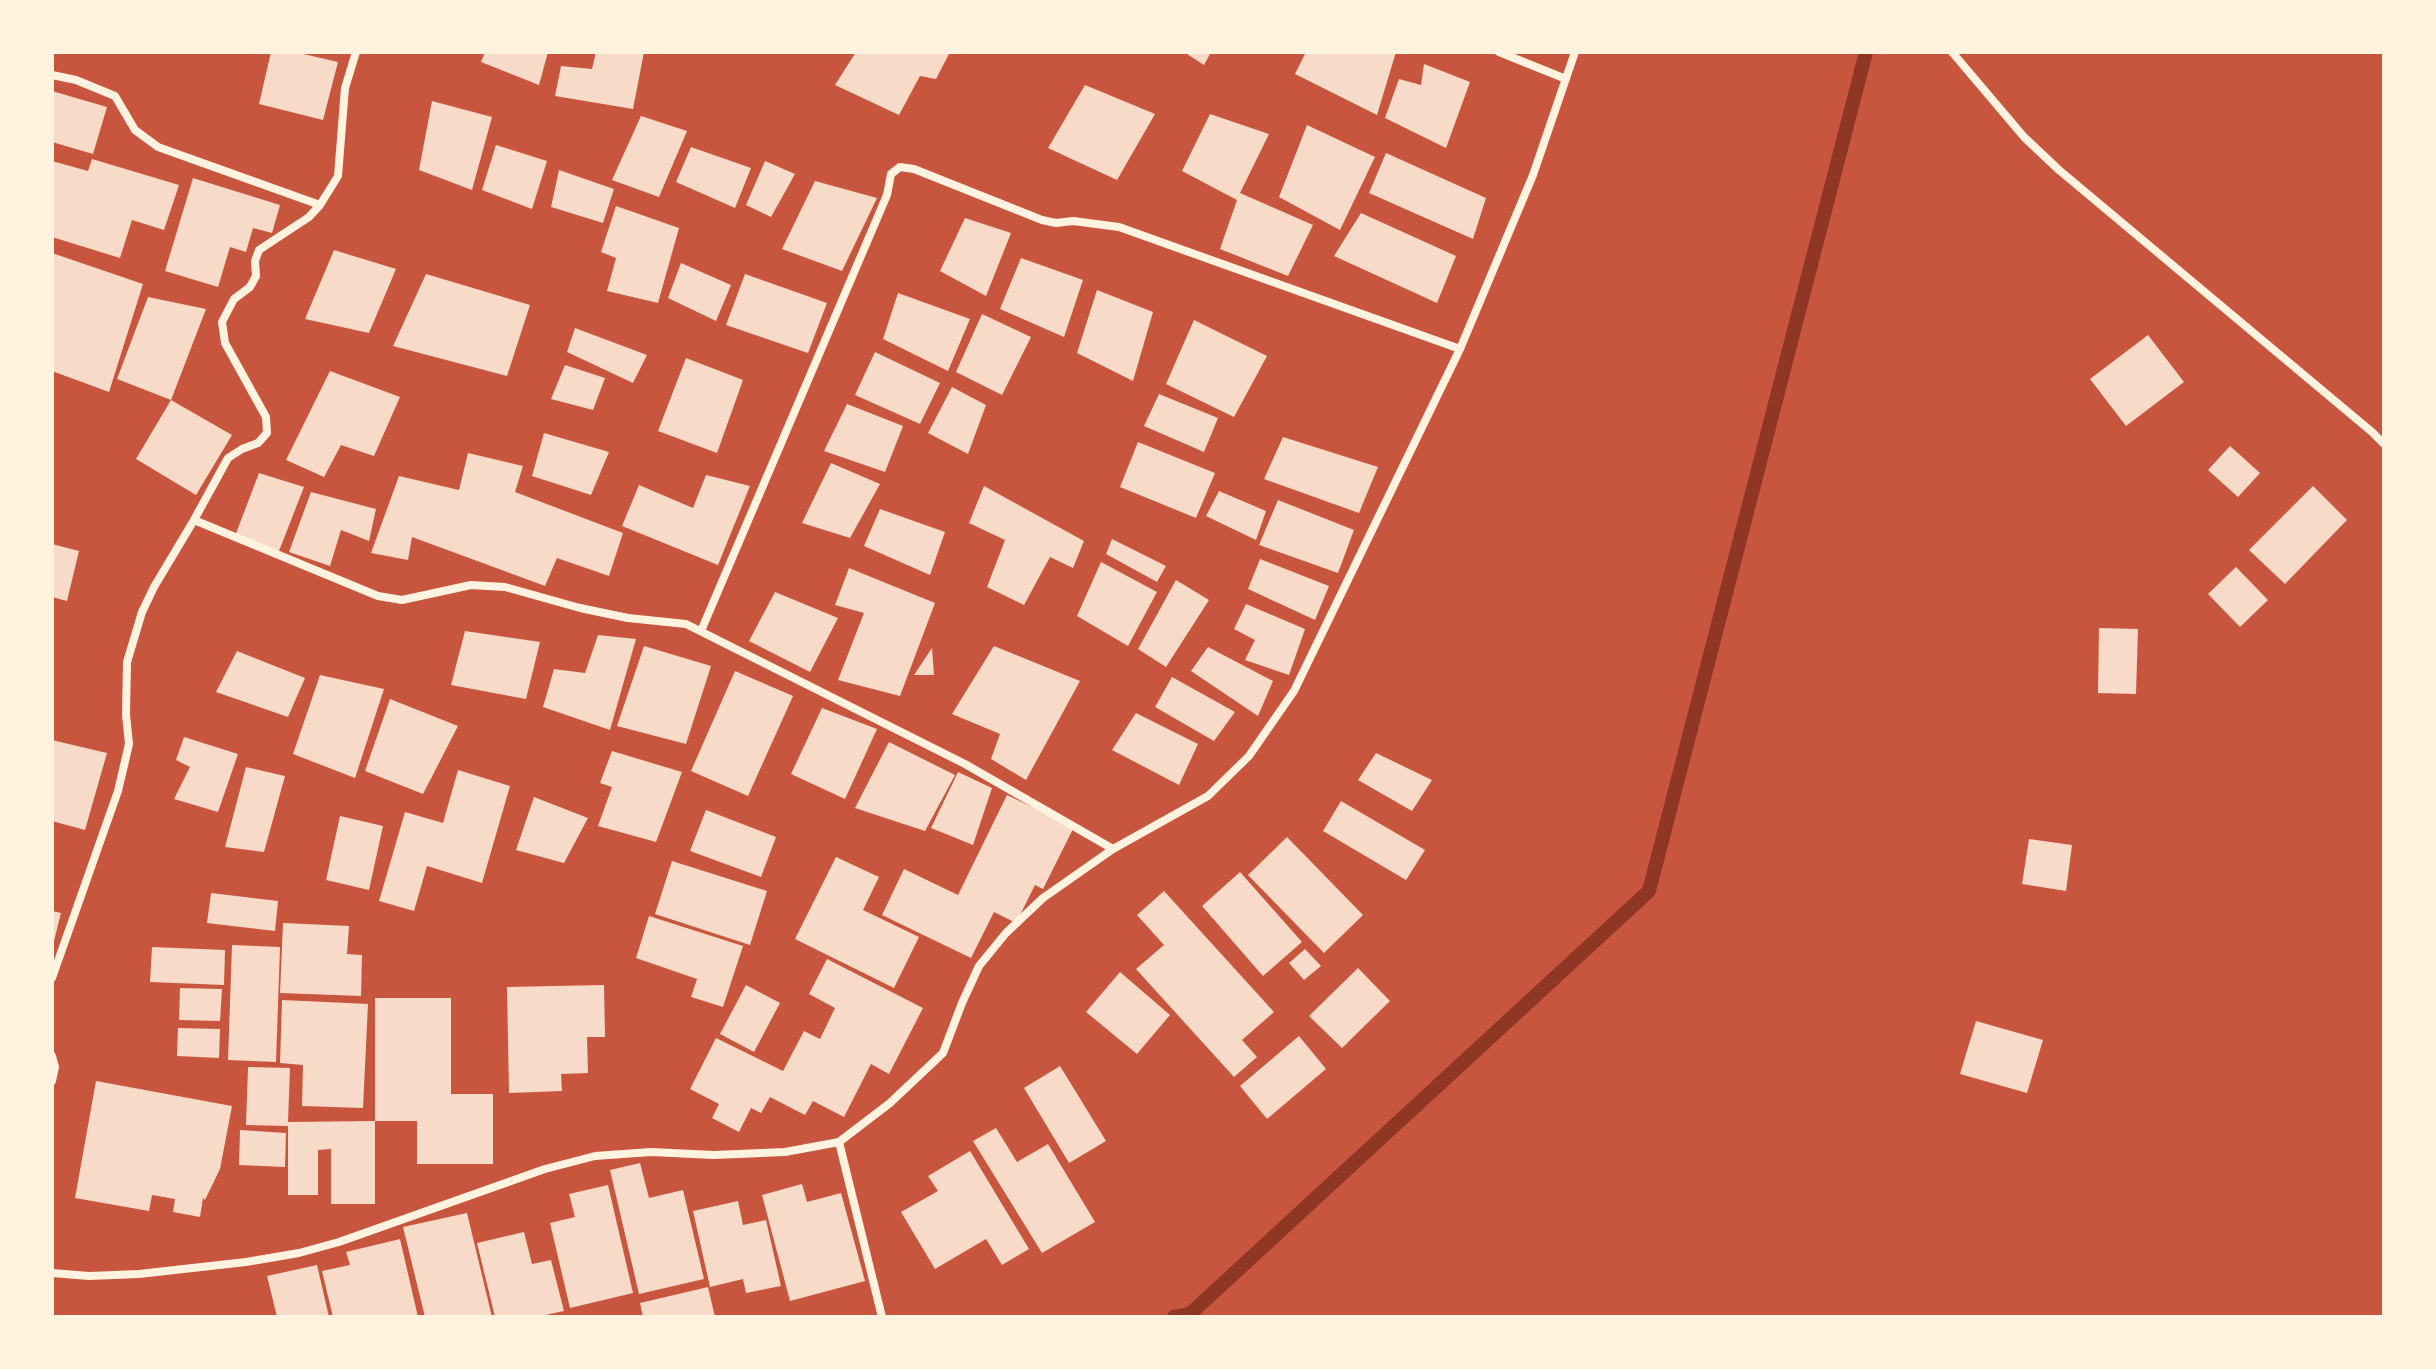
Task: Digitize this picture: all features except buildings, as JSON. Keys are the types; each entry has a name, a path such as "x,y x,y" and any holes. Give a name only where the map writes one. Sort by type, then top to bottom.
{"street":[{"path":"52,978 118,791 129,744 127,662 142,612 228,458 258,443 267,433 266,417 225,343 222,322 234,299 250,287 256,276 255,261 259,250 309,217 338,176 345,88 356,52"},
{"path":"1499,52 1566,79"},
{"path":"52,1273 89,1276 139,1274 299,1253 339,1242 545,1169 595,1156 651,1152 714,1155 771,1152 839,1142 890,1103 943,1053 979,966 1006,933 1043,898 1113,849 1208,796 1249,756 1294,691 1460,349 1533,175 1575,52"},
{"path":"1952,52 2024,137 2059,170 2384,444"},
{"path":"52,75 76,80 115,96 135,130 158,147 320,205"},
{"path":"701,631 887,195 891,174 900,167 914,169 1042,220 1119,227 1460,349"},
{"path":"194,520 378,596 402,600 471,585 505,587 628,618 686,624 965,764 1113,849"},
{"path":"52,1056 55,1067 52,1081"},
{"path":"839,1142 882,1317"}],"waterway":[{"path":"1174,1317 1190,1314 1649,891 1866,52"}]}
